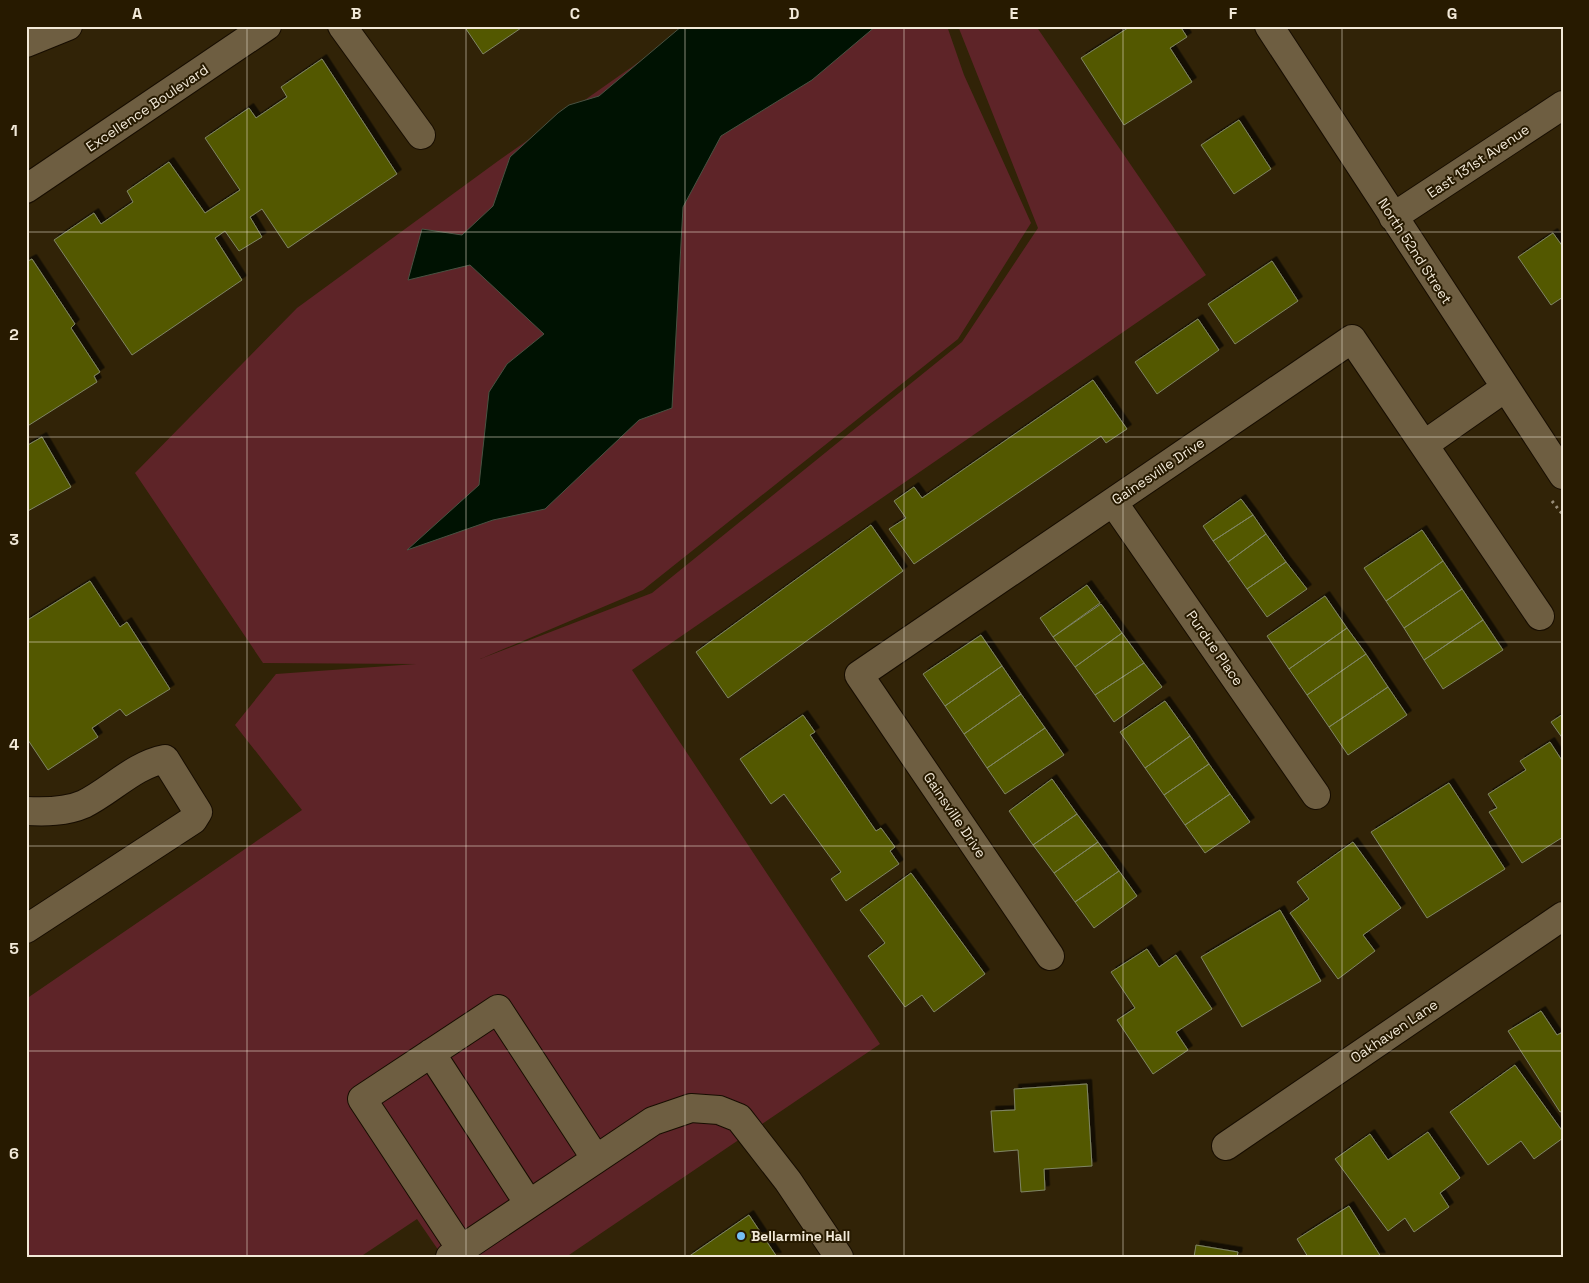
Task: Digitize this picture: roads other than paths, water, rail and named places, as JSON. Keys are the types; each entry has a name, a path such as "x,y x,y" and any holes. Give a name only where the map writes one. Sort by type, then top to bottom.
{"street":[{"path":"26,42 68,26"},
{"name":"Excellence Boulevard","path":"26,189 238,34 267,26"},
{"path":"342,26 421,135"},
{"name":"North 52nd Street","path":"1269,26 1563,475"},
{"name":"East 131st Avenue","path":"1393,217 1563,104"},
{"name":"Gainesville Drive","path":"859,675 1352,339 1540,616"},
{"path":"1425,444 1505,388"},
{"name":"Purdue Place","path":"1113,502 1316,795"},
{"name":"Gainsville Drive","path":"859,675 1050,956"},
{"path":"26,811 53,812 83,804 150,762 165,759 198,812 193,820 26,929"},
{"name":"Oakhaven Lane","path":"1226,1146 1563,916"},
{"path":"596,1159 498,1009 362,1098 456,1253 653,1121 691,1108 719,1110 739,1118 788,1181 839,1257"},
{"path":"431,1053 529,1204"}],"place":[{"name":"Bellarmine Hall","path":"741,1236"}]}
